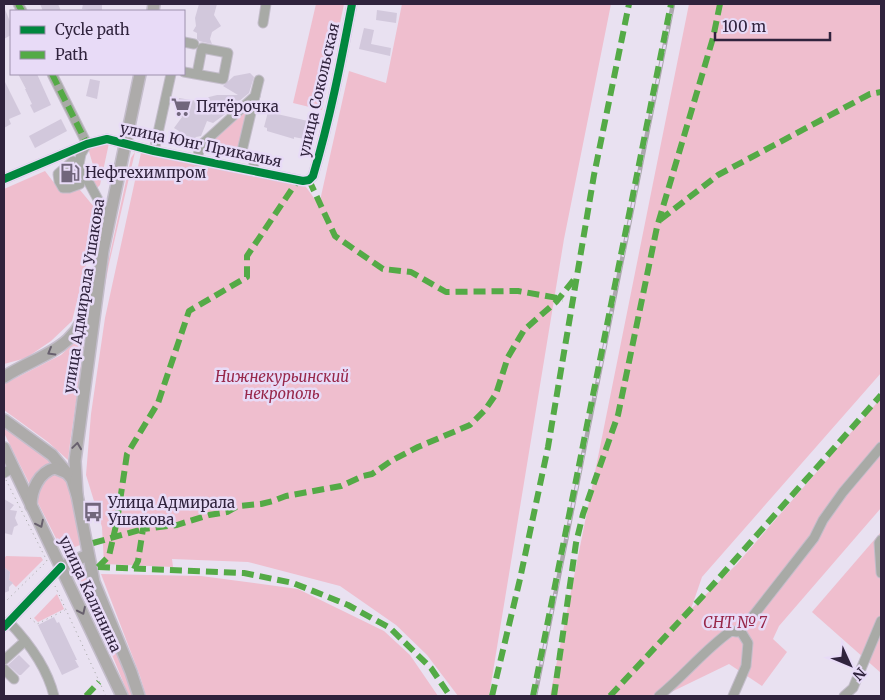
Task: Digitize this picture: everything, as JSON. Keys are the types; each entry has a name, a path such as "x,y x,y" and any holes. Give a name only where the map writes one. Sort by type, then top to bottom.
{"main road":[{"name":"улица Адмирала Ушакова","path":"77,494 75,461 103,250 140,75"},
{"path":"6,374 52,352 73,336 87,312 103,250"},
{"name":"улица Калинина","path":"4,420 52,455 69,474 77,494 94,582 139,696"},
{"name":"улица Калинина","path":"4,448 7,472 31,506 122,696"},
{"path":"31,506 32,492 45,473 56,468 69,474"},
{"path":"61,567 88,555"}],"street":[{"path":"263,23 266,4"},
{"name":"улица Сокольская","path":"309,180 313,176 336,90 352,4"},
{"path":"185,42 194,44"},
{"path":"185,72 197,74"},
{"path":"52,75 87,144 73,165 58,174 59,181 63,188 69,188 79,181 94,193"},
{"path":"154,151 171,75"},
{"path":"201,146 241,155 259,80"},
{"path":"197,160 201,146 255,96"},
{"name":"улица Юнг Прикамья","path":"4,179 87,144 107,139 197,160 303,181 309,180"},
{"path":"81,154 79,164 108,220"},
{"path":"252,171 256,157"},
{"path":"659,696 672,686 697,658 715,642 731,631 737,632 749,621 814,538 822,520 843,492 881,447"},
{"path":"881,540 878,543 881,573"},
{"path":"54,696 44,670 26,640 6,624 61,567"},
{"path":"844,696 853,688 881,620"},
{"path":"733,696 746,666 748,643 740,630"},
{"path":"4,660 26,640"}],"path":[{"path":"4,603 46,562 7,472"},
{"path":"55,586 106,696"},
{"path":"30,618 37,624 66,610"}],"green space":[{"path":"316,4 344,4 322,110 293,103"},
{"name":"Нижнекурьинский некрополь","path":"402,4 611,4 564,239 489,696 458,696 427,655 396,625 340,586 248,562 172,559 173,567 104,564 102,527 86,475 91,414 105,318 141,153 306,187 319,205 349,71 386,83"},
{"name":"СНТ № 7","path":"689,4 881,4 881,373 702,577 691,609 736,565 881,398 881,508 779,626 773,639 787,652 762,686 729,664 663,696 550,696"},
{"path":"248,107 238,149 210,142"},
{"path":"105,142 109,143 100,185 96,189 91,184 93,165 88,148"},
{"path":"135,152 101,306 99,304 131,158"},
{"path":"45,171 58,188 80,190 99,213 72,321 51,341 26,358 4,364 4,189"},
{"path":"87,327 68,460 48,442 4,410 4,384 61,355 77,340"},
{"path":"4,427 53,464 42,469 30,485 4,433"},
{"path":"53,473 66,478 71,491 80,545 63,552 36,499 46,480"},
{"path":"881,532 881,673 812,612"},
{"path":"6,556 41,557 43,560 16,587 9,580 10,572 4,567"},
{"path":"86,573 103,621 126,671 133,696 129,696 98,621 76,577"},
{"path":"101,574 201,576 298,589 384,631 410,655 438,696 146,696"},
{"path":"57,594 64,609 38,622 34,618"}],"building":[{"path":"40,4 58,4 61,10 43,10"},
{"path":"83,4 102,4 102,10 82,9"},
{"path":"199,4 217,4 214,15 221,26 212,32 210,39 212,44 199,41 197,33 193,31 196,26 195,18"},
{"path":"4,7 10,22 10,36 4,39"},
{"path":"377,10 397,13 396,23 376,20"},
{"path":"364,28 374,30 371,44 391,48 390,56 359,49"},
{"path":"250,73 254,77 249,93 238,102 232,100 228,112 213,123 207,121 201,136 196,137 189,144 176,141 179,131 174,128 182,117 176,116 179,98 203,102 209,97 217,95 238,95 223,86 234,76"},
{"path":"19,75 37,75 51,105 34,113 26,89"},
{"path":"90,79 100,81 97,99 86,96"},
{"path":"4,80 21,114 9,119 11,124 4,128"},
{"path":"268,112 308,121 307,124 311,125 309,140 294,137 294,139 267,131 267,128 264,127"},
{"path":"61,119 67,131 35,148 29,136"},
{"path":"4,499 14,505 10,510 17,511 15,518 18,525 14,527 12,535 4,533"},
{"path":"4,567 10,572 9,580 13,583 9,587 9,591 4,593"},
{"path":"54,617 57,623 59,622 79,667 62,675 38,625"},
{"path":"19,655 30,666 21,675 8,665"}],"tunnel":[{"path":"73,169 77,178"}],"railway":[{"path":"535,696 673,4"}],"marked path":[{"path":"18,4 21,10"},
{"path":"492,696 520,579 548,447 594,175 629,4"},
{"path":"533,696 671,4"},
{"path":"554,696 576,543 583,514 618,415 657,227 713,38 720,4"},
{"path":"52,75 87,144"},
{"path":"660,220 718,175 870,94 881,92"},
{"path":"98,567 109,556 117,521 127,454 158,403 189,311 247,277 247,256 298,180"},
{"path":"309,180 335,236 383,269 411,272 446,292 518,291 563,299"},
{"path":"134,569 138,561 143,529 177,525 209,515 227,512 238,506 261,504 286,496 341,486 372,474 391,461 418,447 470,425 485,410 496,394 508,357 524,330 557,301 576,277"},
{"path":"610,696 702,597 881,395"},
{"path":"93,543 143,529"},
{"path":"98,567 244,573 293,583 348,605 390,628 431,668 450,696"},
{"path":"86,696 99,682"}],"cycle path":[{"path":"4,179 87,144 107,139 154,151 303,181 309,180 313,176 325,133 352,4"},
{"path":"4,627 61,567"}],"place":[{"name":"Пятёрочка","path":"181,107"},
{"name":"Нефтехимпром","path":"70,173"},
{"name":"Улица Адмирала Ушакова","path":"93,512"}]}
